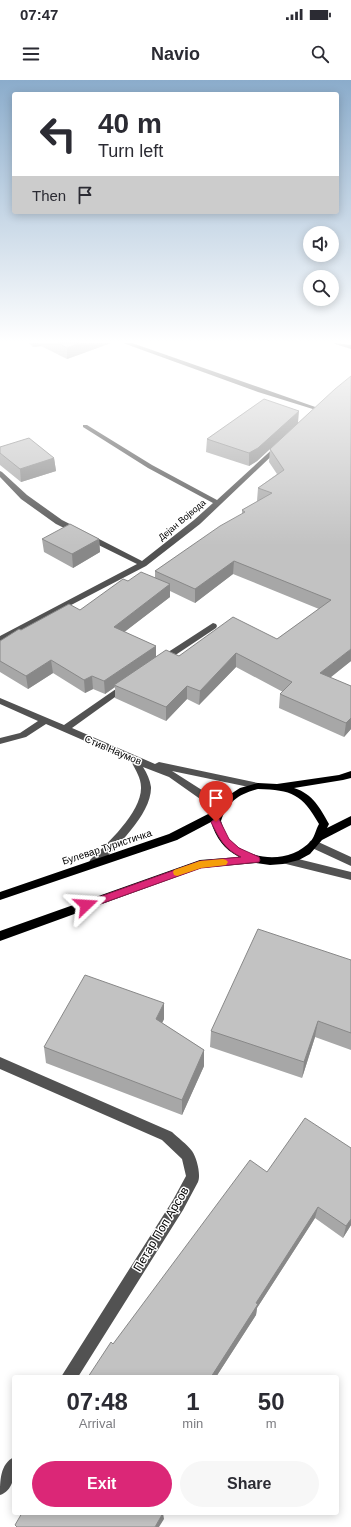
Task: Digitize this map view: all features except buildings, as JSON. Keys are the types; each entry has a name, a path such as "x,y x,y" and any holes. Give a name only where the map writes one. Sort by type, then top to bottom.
{"main road":[{"path":"256,860 236,850 225,841 216,822 219,811 229,798 240,790 258,786 278,786 340,778 351,774"},
{"path":"278,786 297,792 310,802 324,824 316,841"},
{"name":"Булевар Туристичка","path":"0,896 173,837 219,811"},
{"path":"0,936 200,864 256,860 286,860 302,854 316,841 351,820"}],"street":[{"path":"85,426 122,451 176,482 218,503"},
{"name":"Дејан Војвода","path":"0,639 143,564 172,543 218,503 285,440"},
{"path":"0,473 24,497 59,522 143,564"},
{"path":"156,665 213,626"},
{"path":"64,729 131,682"},
{"name":"Стив Наумов","path":"0,701 172,775 201,794 219,811"},
{"path":"0,741 23,736 44,721"},
{"path":"135,760 258,786"},
{"path":"94,863 122,833 138,812 146,790 143,774 135,760"},
{"path":"316,841 351,862"},
{"path":"286,860 351,876"},
{"name":"Петар Поп Арсов","path":"0,1063 167,1136 188,1156 193,1177 178,1205 70,1375"},
{"path":"0,1487 12,1468"}],"slow traffic":[{"path":"177,872 200,864 223,862"}],"route":[{"path":"86,905 200,864 256,860 245,856 225,841 216,822"}]}
